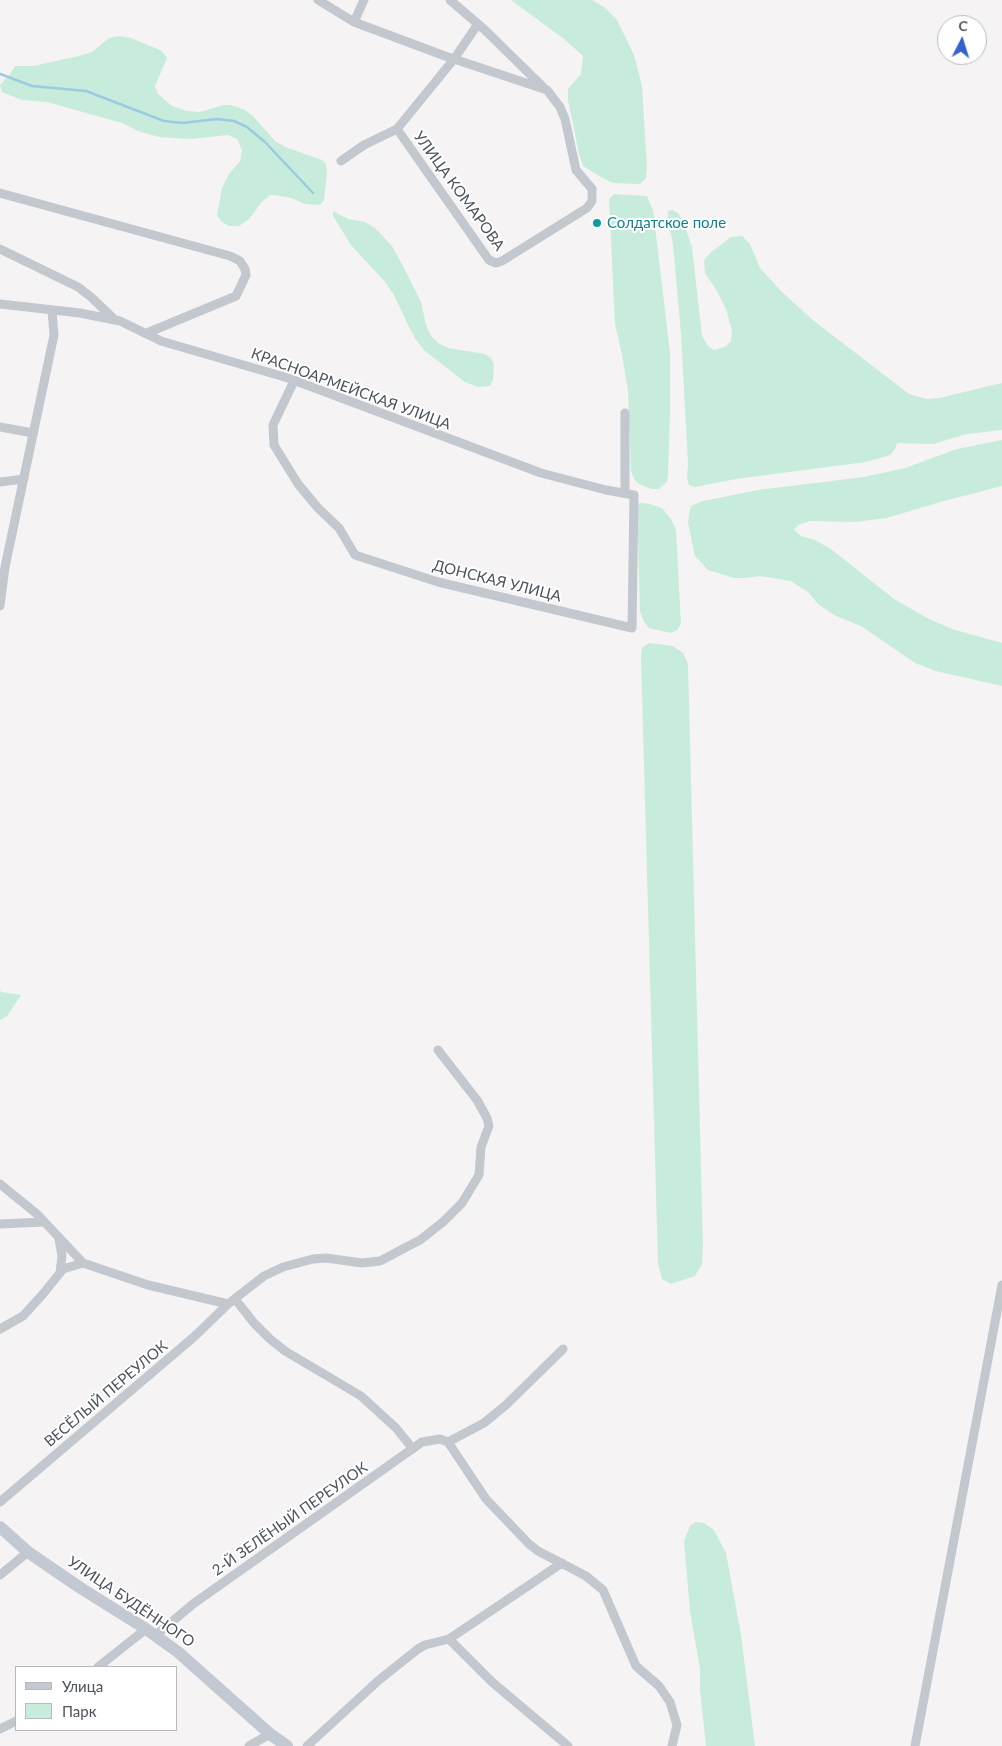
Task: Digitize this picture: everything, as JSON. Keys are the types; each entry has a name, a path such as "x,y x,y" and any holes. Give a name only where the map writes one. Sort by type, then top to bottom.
{"main road":[{"name":"УЛИЦА БУДЁННОГО","path":"0,1527 28,1552 150,1632 197,1668 270,1734 287,1746"}],"street":[{"path":"318,0 354,22 546,90"},
{"path":"354,22 364,0"},
{"path":"450,0 478,24 546,90"},
{"name":"УЛИЦА КОМАРОВА","path":"340,162 364,145 397,129 454,59 478,24"},
{"name":"УЛИЦА КОМАРОВА","path":"397,129 490,260 496,263 587,208 592,201 592,189 576,170 562,113 546,90"},
{"path":"0,193 230,256 240,261 246,274 236,296 146,332"},
{"path":"0,250 78,287 115,320"},
{"name":"КРАСНОАРМЕЙСКАЯ УЛИЦА","path":"0,304 115,320 180,347 294,381 541,473 629,494"},
{"path":"0,606 3,568 54,335 52,311"},
{"name":"ДОНСКАЯ УЛИЦА","path":"294,381 273,425 274,445 298,484 318,508 339,528 356,555 438,582 632,628 629,494"},
{"path":"625,413 629,494"},
{"path":"0,427 33,433"},
{"path":"0,482 24,479"},
{"name":"ВЕСЁЛЫЙ ПЕРЕУЛОК","path":"0,1502 195,1336 232,1301 264,1276 283,1266 313,1259 336,1259 362,1263 380,1261 420,1240 443,1222 462,1203 479,1175 481,1147 489,1126 488,1118 477,1100 438,1050"},
{"path":"0,1184 44,1222 83,1263 148,1285 232,1301 270,1339 361,1396 396,1428 413,1449"},
{"path":"0,1224 44,1222"},
{"path":"59,1239 62,1256 60,1273"},
{"path":"0,1329 23,1316 68,1266 83,1263"},
{"path":"916,1746 1002,1285"},
{"name":"2-Й ЗЕЛЁНЫЙ ПЕРЕУЛОК","path":"99,1666 193,1604 422,1442 440,1440 448,1442 484,1423 507,1404 562,1349"},
{"path":"448,1442 486,1499 529,1544 538,1551 586,1576 603,1590 636,1666 659,1686 670,1702 676,1725 672,1746"},
{"path":"0,1575 28,1552"},
{"path":"307,1746 379,1680 418,1649 425,1645 449,1639 562,1563"},
{"path":"449,1639 492,1682 568,1746"},
{"path":"0,1729 15,1722"},
{"path":"248,1746 270,1734"}],"green space":[{"path":"511,0 592,0 604,7 617,20 634,55 642,86 647,167 646,178 640,184 613,183 583,166 568,100 568,89 581,74 583,56 564,39"},
{"path":"119,36 131,38 162,51 167,58 155,86 158,94 172,106 187,111 200,112 224,105 231,105 245,110 253,116 275,141 285,147 322,160 326,164 327,172 324,200 320,205 305,204 291,198 270,195 249,219 239,226 229,226 222,222 217,215 222,188 229,174 240,161 242,150 237,139 228,135 190,139 159,137 138,131 122,123 47,102 22,100 2,92 0,85 15,66 33,66 79,56 92,52 109,38"},
{"path":"614,194 647,196 653,210 670,353 668,473 667,482 659,489 652,489 639,484 634,479 631,471 628,391 615,324 609,199"},
{"path":"672,210 678,213 683,221 692,247 702,336 708,346 714,350 725,347 731,341 732,330 726,309 705,273 704,260 731,237 742,236 750,244 760,268 782,292 814,321 909,394 927,399 939,398 1002,383 1002,430 967,434 933,444 897,443 890,455 866,462 736,479 695,487 689,485 687,478 688,464 681,334 673,245 668,217 668,211"},
{"path":"333,211 348,219 365,222 375,228 392,246 421,302 426,325 431,336 438,343 448,348 485,354 491,358 494,364 493,380 490,386 478,387 465,382 425,351 416,340 394,295 386,283 351,245 333,216"},
{"path":"1002,440 1002,486 887,518 855,522 810,521 798,525 794,530 801,536 815,540 831,549 894,599 929,619 952,629 1002,643 1002,686 936,671 915,663 861,626 836,616 818,604 808,592 791,581 760,576 734,578 708,570 695,556 688,523 689,514 691,506 703,501 758,490 864,477 905,468 957,449"},
{"path":"639,503 662,508 671,519 676,530 681,624 677,630 671,633 649,628 644,622 640,611 637,509"},
{"path":"649,643 673,646 683,653 688,664 703,1246 702,1264 695,1276 671,1284 662,1279 658,1264 641,658 642,648"},
{"path":"0,990 1,992 21,995 7,1016 0,1020"},
{"path":"696,1522 704,1523 714,1530 726,1553 741,1635 755,1746 706,1746 700,1690 700,1669 690,1611 684,1541 690,1526"}],"waterway":[{"path":"0,74 32,86 86,91 164,121 182,123 217,119 234,121 247,127 265,142 313,193"}],"place":[{"name":"Солдатское поле","path":"597,223"}]}
